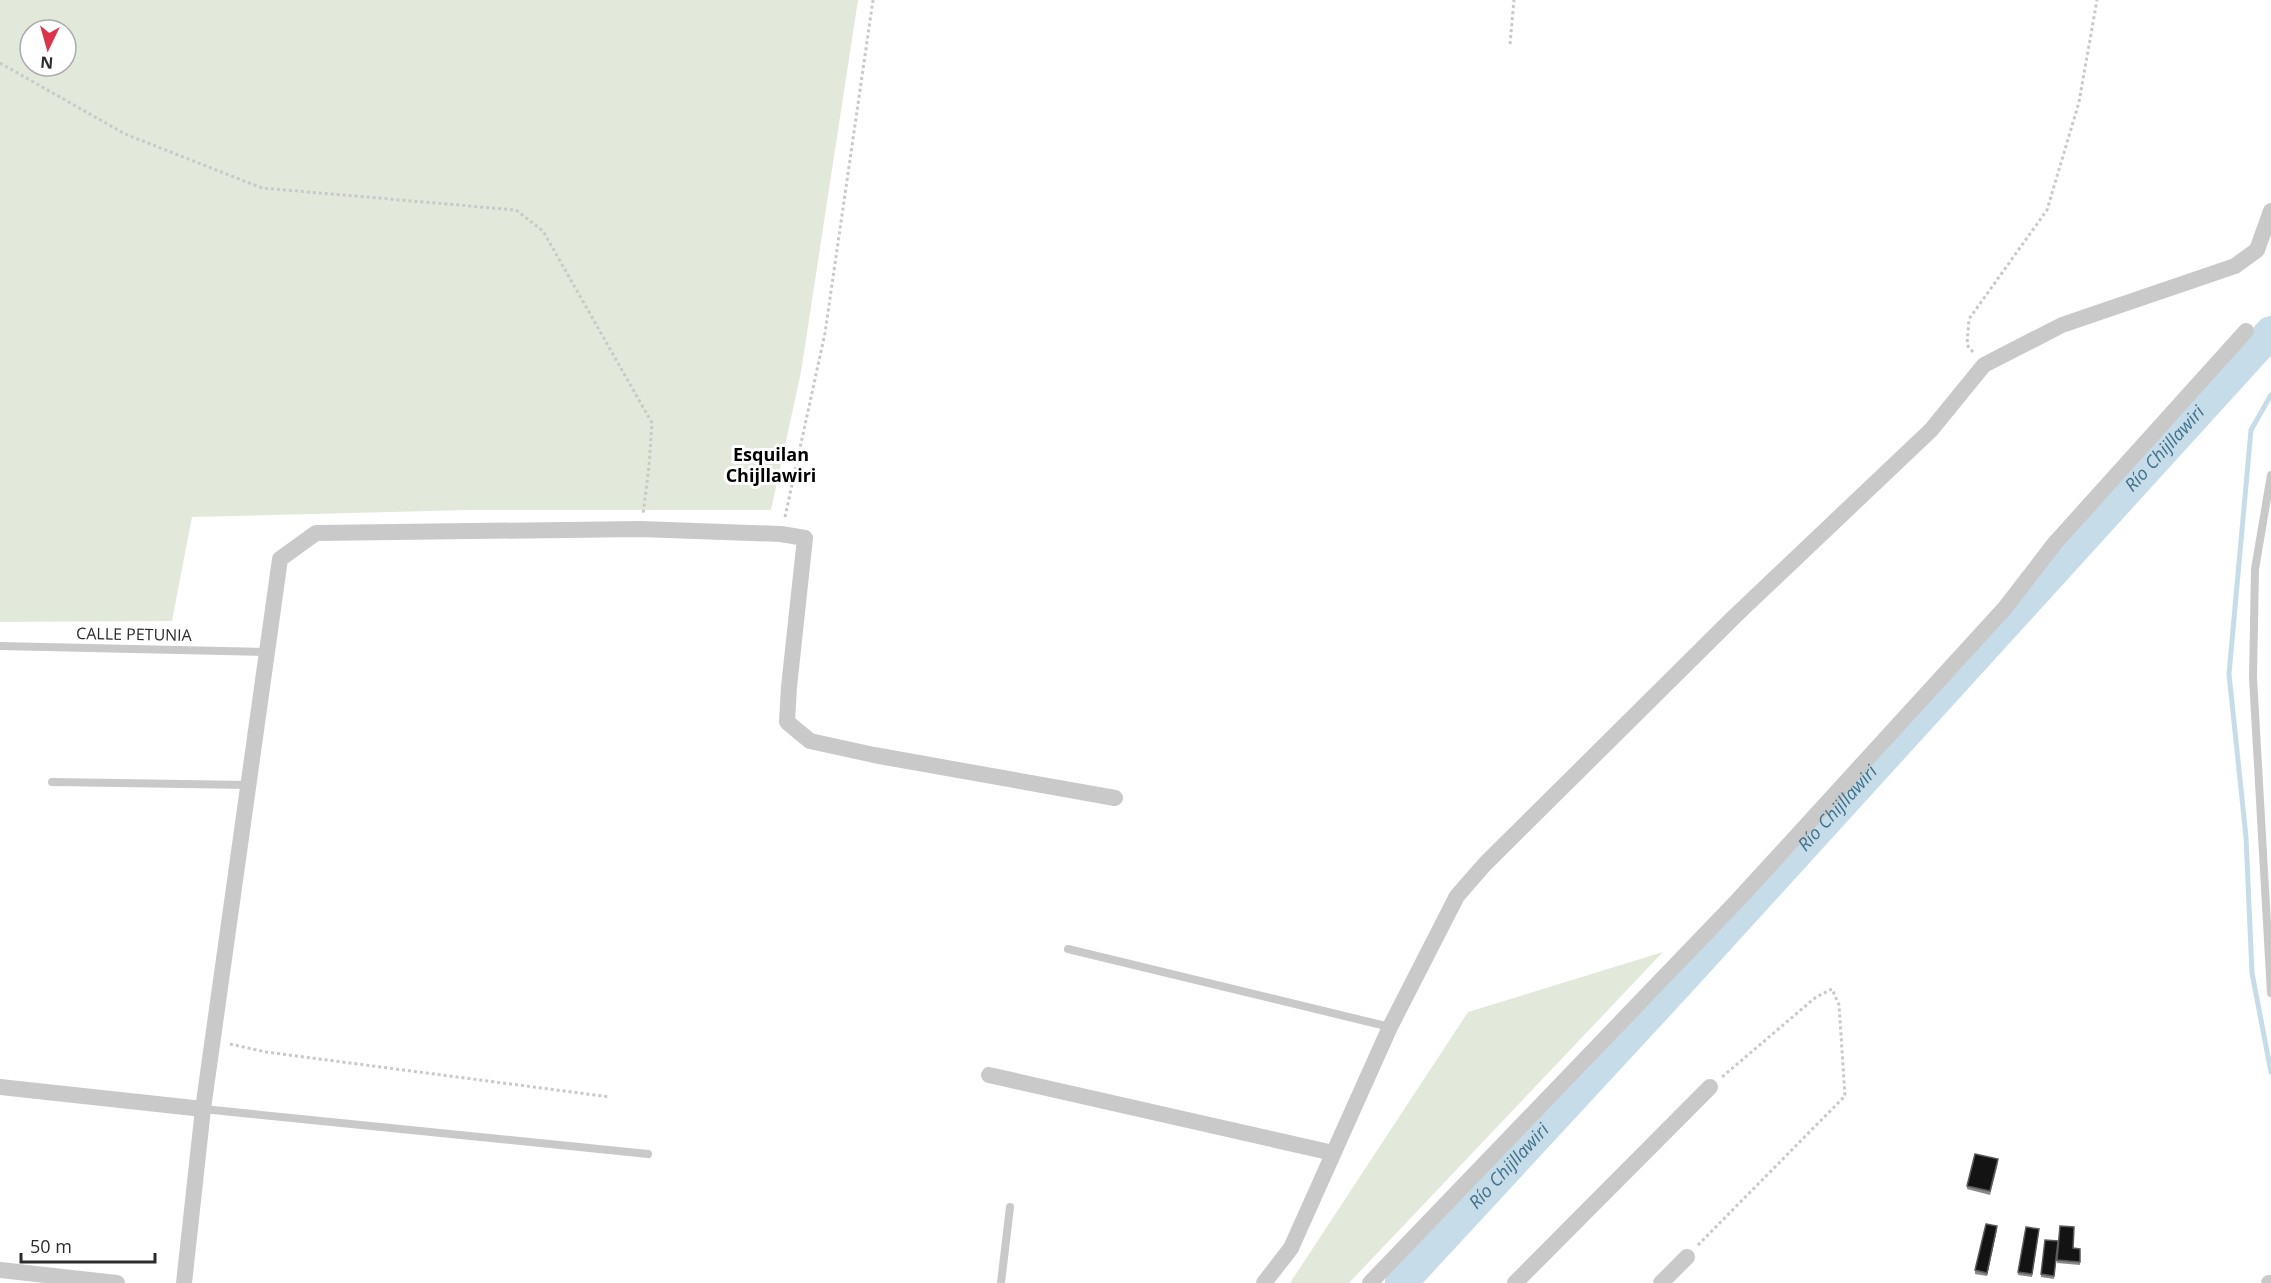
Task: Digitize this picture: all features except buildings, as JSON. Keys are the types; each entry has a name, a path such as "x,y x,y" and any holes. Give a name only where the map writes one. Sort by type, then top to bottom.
{"street":[{"path":"1264,1283 1291,1248 1390,1027 1458,896 1485,864 1735,616 1931,430 1984,365 2062,325 2235,266 2257,250 2271,211"},
{"path":"1370,1283 1731,908 2005,608 2055,543 2246,331"},
{"path":"184,1283 203,1109 280,559 316,533 640,529 781,534 805,537 789,687 788,722 810,741 874,755 1115,798"},
{"path":"989,1075 1333,1154"},
{"path":"0,1086 203,1109"},
{"path":"1515,1283 1710,1087"},
{"path":"1661,1283 1687,1257"},
{"path":"0,1270 117,1283"}],"lane":[{"path":"2271,475 2255,568 2253,678 2271,993"},
{"name":"CALLE PETUNIA","path":"0,646 268,652"},
{"path":"52,782 250,786"},
{"path":"1068,949 1390,1027"},
{"path":"203,1109 648,1154"},
{"path":"1000,1283 1010,1207"}],"path":[{"path":"781,534 825,333 873,0"},
{"path":"1510,44 1514,0"},
{"path":"1984,365 1967,345 1969,318 2047,210 2079,102 2097,0"},
{"path":"0,63 125,134 262,188 516,210 543,231 652,423 649,466 640,529"},
{"path":"1687,1257 1845,1096 1839,1005 1832,989 1816,997 1710,1087"},
{"path":"213,1040 266,1052 610,1097"}],"green space":[{"path":"0,0 858,0 801,372 771,510 469,510 192,517 172,621 0,622"},
{"path":"1663,952 1349,1283 1290,1283 1468,1012"}],"waterway":[{"name":"Río Chijllawiri","path":"1401,1283 1684,977 2271,332"},
{"path":"2271,395 2251,430 2229,674 2246,837 2252,973 2271,1072"}],"district":[{"name":"Esquilan Chijllawiri","path":"771,465"}]}
